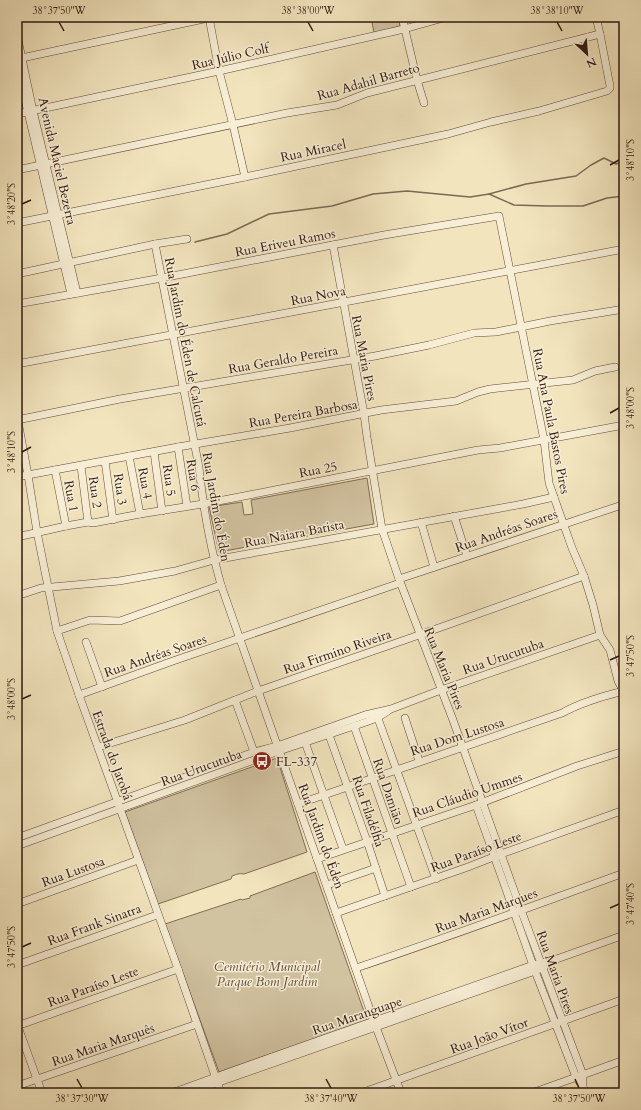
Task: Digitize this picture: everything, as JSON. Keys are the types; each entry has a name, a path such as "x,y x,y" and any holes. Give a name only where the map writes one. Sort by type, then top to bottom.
{"street":[{"path":"20,59 210,17 219,70 245,177"},
{"path":"402,17 424,103"},
{"name":"Rua Júlio Colf","path":"17,114 404,29 447,17"},
{"path":"596,17 600,34"},
{"name":"Rua Adahil Barreto","path":"17,170 336,105 367,93 600,34"},
{"name":"Rua Miracel","path":"17,223 448,134 539,111 607,91 610,88 600,34"},
{"name":"Avenida Maciel Bezerra","path":"17,35 30,111"},
{"name":"Avenida Maciel Bezerra","path":"17,66 30,111 74,294"},
{"name":"Rua Eriveu Ramos","path":"17,304 162,278 384,235 499,216"},
{"name":"Rua Ana Paula Bastos Pires","path":"499,216 544,440 549,483 584,576 600,634 610,650 618,681 624,691"},
{"path":"17,274 155,244 187,239"},
{"name":"Rua Jardim do Éden de Calcutá","path":"155,244 194,445"},
{"name":"Rua Maria Pires","path":"333,245 342,302 364,414 382,529 399,581 463,747 479,804 537,967 584,1090"},
{"name":"Rua Nova","path":"17,364 624,249"},
{"name":"Rua Geraldo Pereira","path":"17,418 429,345 474,333 496,332 550,320 624,308"},
{"name":"Rua Pereira Barbosa","path":"17,477 414,405 456,401 490,389 573,380 595,371 615,367"},
{"name":"Estrada do Jatobá","path":"17,418 37,532 57,631 221,1093"},
{"name":"Rua 25","path":"17,537 66,526 113,520 203,504 478,450 500,448 624,424"},
{"name":"Rua Jardim do Éden","path":"194,445 199,467 203,504 214,560 221,585 327,884 336,914 401,1093"},
{"name":"Rua 6","path":"178,447 187,506"},
{"name":"Rua 5","path":"154,452 162,511"},
{"name":"Rua 4","path":"129,456 140,514"},
{"name":"Rua 3","path":"105,461 113,520"},
{"name":"Rua 2","path":"80,466 88,522"},
{"name":"Rua 1","path":"55,470 66,526"},
{"name":"Rua Naiara Batista","path":"17,596 41,588 119,581 175,571 214,560 554,497"},
{"name":"Rua Andréas Soares","path":"79,695 170,662 240,639 434,567 563,523 622,505"},
{"path":"454,516 467,556"},
{"path":"421,522 434,567"},
{"name":"Rua Firmino Riveira","path":"98,747 185,720 258,691 420,636 584,576"},
{"path":"57,631 90,620 120,621 221,585"},
{"name":"Rua Urucutuba","path":"17,838 254,752 305,742 329,735 441,690 600,634"},
{"path":"86,642 102,687"},
{"name":"Rua Dom Lustosa","path":"298,804 562,713 572,707 599,697 624,691"},
{"path":"235,700 254,752"},
{"path":"377,715 436,879"},
{"name":"Rua Urucutuba","path":"17,846 120,809 278,748 377,715"},
{"path":"405,718 420,761"},
{"name":"Rua Damião","path":"354,726 411,887"},
{"name":"Rua Filadélfia","path":"329,735 385,896"},
{"path":"305,742 343,849"},
{"name":"Rua Cláudio Ummes","path":"317,859 416,824 479,804 577,766 624,751"},
{"name":"Rua Paraíso Leste","path":"336,914 624,810"},
{"name":"Rua Lustosa","path":"17,904 138,860"},
{"path":"327,884 376,868"},
{"name":"Rua Maria Marques","path":"356,968 443,939 624,873"},
{"name":"Rua Frank Sinatra","path":"17,965 157,915"},
{"name":"Rua Maranguape","path":"172,1093 217,1079 375,1024 624,935"},
{"name":"Rua Paraíso Leste","path":"17,1026 178,969"},
{"name":"Rua João Vítor","path":"361,1093 624,999"},
{"name":"Rua Maria Marquês","path":"17,1086 197,1024"},
{"path":"17,1026 42,1093"},
{"path":"532,1093 624,1060"},
{"name":"Rua Maranguape","path":"188,1093 217,1079"}],"green space":[{"path":"371,17 399,17 400,26 374,33"},
{"path":"367,478 374,524 219,552 209,507 242,502 244,515 253,514 251,500"},
{"path":"277,758 307,852 244,874 232,876 231,879 158,904 125,812"},
{"name":"Cemitério Municipal Parque Bom Jardim","path":"315,872 367,1020 219,1072 165,924 241,899 250,898 250,896"}],"waterway":[{"path":"489,194 526,184 576,176 604,158 616,164 624,161"},
{"path":"195,242 227,234 269,214 332,206 373,194 407,191 470,197 489,194 514,205 547,206 583,206 607,198 624,196"}],"place":[{"name":"FL-337","path":"262,761"}]}
